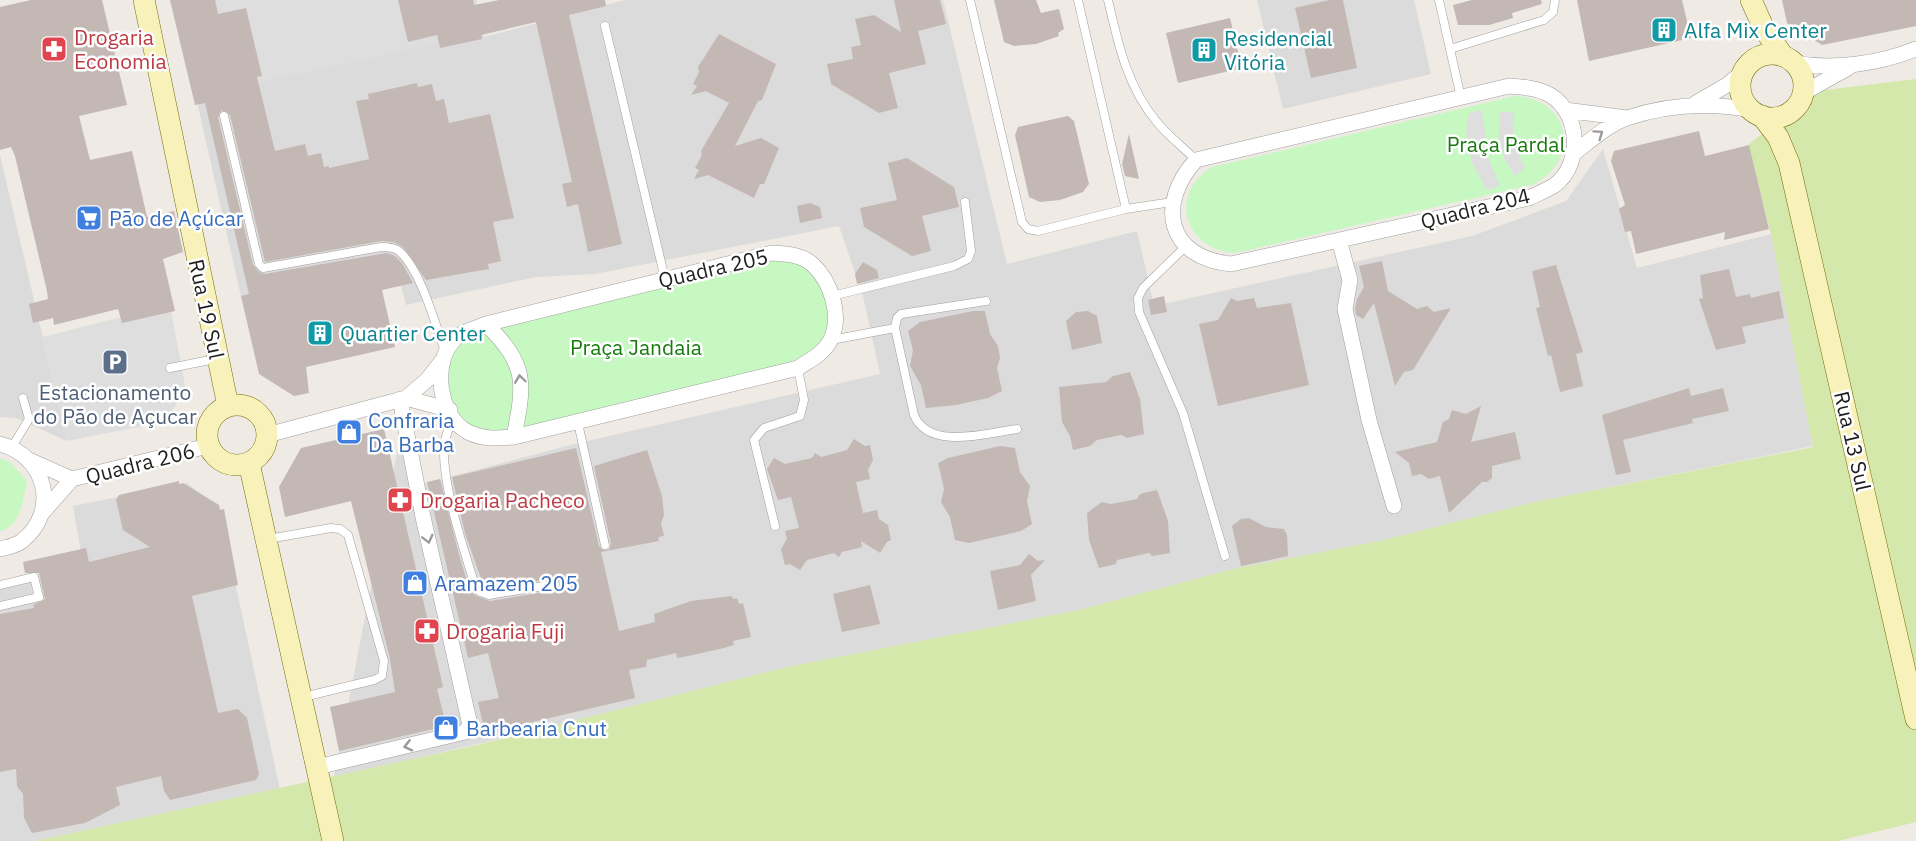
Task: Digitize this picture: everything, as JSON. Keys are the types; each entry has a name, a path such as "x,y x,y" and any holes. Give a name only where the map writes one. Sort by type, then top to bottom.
{"street":[{"name":"Rua 19 Sul","path":"144,0 228,406"},
{"path":"1751,0 1764,28 1803,76 1799,101"},
{"path":"1751,0 1752,32 1740,87 1742,98 1757,113"},
{"path":"1573,154 1601,132 1627,118 1696,103 1727,85 1763,54 1823,67 1853,65 1915,50"},
{"path":"1696,103 1781,117 1799,101 1853,65"},
{"path":"1185,247 1175,229 1172,202 1187,170 1196,160 1509,86 1524,87 1550,95 1565,110 1573,131 1573,154"},
{"name":"Rua 13 Sul","path":"1790,164 1799,101"},
{"path":"1565,110 1627,118"},
{"name":"Rua 13 Sul","path":"1757,113 1778,137 1790,164 1916,719"},
{"name":"Quadra 204","path":"1185,247 1207,260 1231,264 1529,198 1555,184 1573,154"},
{"path":"1339,240 1350,280 1345,309 1369,420 1394,506"},
{"name":"Quadra 205","path":"267,435 403,398 427,380 457,337 486,324 772,253 791,254 811,263 828,284 834,316 831,340"},
{"path":"486,324 505,343 521,375 522,398 514,437"},
{"path":"444,355 440,380 452,413 466,432 487,439 514,437 578,423 798,368 820,354 831,340"},
{"path":"317,767 465,732 470,725 423,517 403,398 452,413"},
{"path":"228,406 246,406 261,417 267,435 262,452 249,463 230,465 213,455 208,446 207,426 212,417 228,406"},
{"name":"Quadra 206","path":"6,446 29,460 72,479"},
{"name":"Quadra 206","path":"43,513 72,479 208,446"},
{"name":"Quadra 206","path":"0,549 20,543 39,524 43,513 43,485 29,460"},
{"path":"249,463 333,841"}],"lane":[{"path":"970,0 1022,222 1028,229 1038,231 1126,209 1172,202"},
{"path":"1078,0 1126,209"},
{"path":"1108,0 1128,75 1145,106 1157,123 1196,160"},
{"path":"1439,0 1461,98"},
{"path":"1450,49 1544,20 1553,12 1555,0"},
{"path":"605,26 665,279"},
{"path":"224,116 259,264 263,268 381,247 392,248 399,252 412,271 444,355"},
{"path":"832,296 954,266 968,259 971,251 965,202"},
{"path":"1185,247 1143,288 1138,298 1139,312 1183,413 1225,556"},
{"path":"986,301 901,314 897,318 895,328 917,423 930,433 950,437 1017,429"},
{"path":"831,340 895,328"},
{"path":"170,369 217,358"},
{"path":"775,526 754,440 764,428 800,416 804,400 798,368"},
{"path":"6,446 29,418 23,398"},
{"path":"452,413 444,442 444,459 458,532 475,586 480,592 489,595 555,584"},
{"path":"578,423 605,545"},
{"path":"266,540 331,528 340,529 348,535 384,661 382,676 374,680 301,698"},
{"path":"0,585 34,577 39,597 0,606"}],"shaded area":[{"path":"174,0 476,0 484,37 625,0 943,0 1007,264 1137,231 1154,306 1472,236 1566,201 1603,149 1637,268 1771,234 1813,446 1530,503 1384,540 1233,569 1079,610 787,667 633,708 334,777 403,421 419,485 570,445 880,374 863,296 839,226 595,274 536,277 406,305 396,264 242,301"},
{"path":"216,0 435,0 444,42 235,88"},
{"path":"1257,0 1414,0 1431,74 1283,109"},
{"path":"1482,110 1488,158 1500,186 1487,190 1472,163 1466,133 1469,113"},
{"path":"1500,112 1514,112 1513,140 1525,168 1515,176 1505,160 1499,142"},
{"path":"0,155 67,441 16,418 0,417"},
{"name":"Estacionamento do Pão de Açucar","path":"170,305 186,391 164,422 67,441 43,337"},
{"path":"187,483 219,508 280,790 35,841 0,841 0,583 83,564 73,506"}],"green space":[{"path":"1916,79 1916,822 1838,841 35,841 477,745 787,667 1079,610 1233,569 1384,540 1530,503 1813,447 1771,234 1748,145 1817,91"},
{"name":"Praça Pardal","path":"1515,96 1534,99 1548,107 1558,119 1563,132 1563,147 1558,161 1548,174 1532,185 1235,253 1218,250 1204,242 1194,232 1188,219 1186,205 1190,191 1198,178 1212,167"},
{"name":"Praça Jandaia","path":"772,253 811,263 834,316 820,354 514,437 466,432 442,389 457,337"},
{"path":"0,458 10,462 27,481 17,518 13,524 0,531"}],"building":[{"path":"31,0 102,0 127,105 79,116 90,160 132,151 147,217 174,211 183,252 163,259 175,311 122,323 118,309 54,325 53,318 33,323 29,304 48,299 47,291 15,156 11,147 0,150 0,7"},
{"path":"170,0 215,0 218,14 246,8 262,76 257,77 275,151 305,144 308,156 321,153 324,167 329,166 329,168 369,159 356,101 369,99 368,94 417,83 418,87 432,84 436,101 444,99 449,123 490,114 514,218 493,222 501,261 488,264 489,269 426,280 403,247 394,242 381,241 265,262 230,115 222,110 218,117 253,265 259,272 264,274 387,253 395,256 402,263 413,283 382,290 395,347 306,367 309,393 294,396 259,374 241,296 249,294 205,103 195,105"},
{"path":"398,0 473,0 474,5 499,0 605,0 606,6 569,15 622,244 588,252 578,204 567,207 562,184 572,182 536,22 481,35 482,39 440,48 437,35 408,42"},
{"path":"894,0 940,0 946,24 918,31 926,64 889,73 898,108 879,113 831,84 827,64 853,59 851,47 861,45 855,19 874,15 901,32"},
{"path":"994,0 1036,0 1041,13 1059,9 1064,29 1058,33 1059,36 1036,44 1014,46 1004,42"},
{"path":"1329,0 1343,0 1357,68 1311,78 1295,8"},
{"path":"1472,0 1541,0 1542,4 1512,13 1513,18 1489,25 1458,25 1453,5"},
{"name":"Alfa Mix Center","path":"1577,0 1682,0 1691,38 1589,61"},
{"path":"1782,0 1916,0 1916,26 1822,45 1787,23"},
{"name":"Residencial Vitória","path":"1230,18 1242,68 1178,83 1166,33"},
{"path":"719,34 776,64 762,100 758,101 735,146 761,138 779,148 764,184 760,184 754,198 708,175 694,179 699,170 695,168 702,155 701,151 729,103 706,91 691,95 697,86 693,84 699,72 698,67"},
{"path":"1068,116 1074,121 1089,184 1083,192 1060,200 1040,202 1029,197 1015,135 1018,127"},
{"path":"1699,131 1705,156 1749,145 1769,229 1724,240 1725,232 1636,254 1631,231 1625,232 1619,209 1625,205 1611,161 1614,151"},
{"path":"1129,134 1139,179 1125,176 1122,164"},
{"path":"907,158 954,187 959,207 922,216 931,251 912,256 864,227 860,208 897,200 888,163"},
{"path":"810,203 820,207 822,218 800,223 797,206"},
{"path":"1382,261 1388,291 1417,309 1427,306 1434,312 1451,308 1413,370 1404,372 1395,386 1374,303 1363,319 1356,315 1355,309 1357,299 1364,287 1359,266"},
{"path":"863,262 877,270 879,278 857,284 855,274"},
{"path":"1556,265 1583,352 1576,354 1583,386 1560,392 1536,308 1540,307 1532,271"},
{"path":"1729,269 1736,297 1750,294 1751,298 1779,291 1784,318 1742,327 1746,343 1716,350 1699,299 1703,298 1700,275"},
{"path":"1164,296 1167,312 1151,315 1148,300"},
{"path":"1231,298 1237,301 1254,298 1257,308 1291,303 1309,385 1218,406 1199,324 1218,320"},
{"path":"973,311 985,311 990,334 998,346 1000,358 997,368 1002,391 988,398 956,405 926,408 921,385 910,366 913,350 908,331 920,322"},
{"path":"1088,311 1097,316 1102,343 1072,350 1066,321 1076,312"},
{"path":"1130,372 1140,399 1144,434 1127,438 1121,435 1097,440 1090,446 1073,450 1070,436 1062,422 1059,387 1106,382 1113,376"},
{"path":"1689,388 1691,396 1723,388 1729,411 1692,419 1693,423 1623,440 1631,472 1616,475 1602,415"},
{"path":"1481,406 1471,442 1515,432 1521,459 1492,466 1492,478 1487,482 1482,482 1449,513 1440,476 1429,479 1421,474 1412,476 1409,463 1395,452 1437,442 1443,422 1449,419 1452,410 1466,414"},
{"path":"384,429 443,687 437,689 445,721 441,722 442,727 339,751 330,707 395,692 390,659 351,501 285,517 279,487 301,448"},
{"path":"854,439 865,446 870,445 873,460 868,470 870,479 856,482 863,513 877,510 879,519 888,525 891,540 880,553 861,541 862,547 842,552 839,557 834,553 807,560 800,570 790,564 785,565 781,549 787,539 785,531 799,528 791,497 778,500 767,469 774,458 785,464 812,458 815,453 821,457 847,450"},
{"path":"1000,446 1015,448 1020,472 1030,486 1027,501 1032,524 1021,531 969,543 955,540 950,517 941,502 944,489 938,463 948,458"},
{"path":"576,448 599,546 603,550 609,550 611,544 594,466 647,450 662,496 664,515 661,523 664,536 658,537 659,541 601,552 619,631 655,622 654,614 691,601 732,596 733,599 737,598 739,604 743,603 751,637 733,641 734,645 688,656 677,658 676,653 647,660 646,667 629,670 635,698 485,733 478,702 499,698 488,653 468,658 427,482 440,479 469,588 476,596 490,601 556,590 561,584 555,578 489,589 484,587 465,533 452,477"},
{"path":"179,481 179,484 183,483 219,505 220,510 224,509 238,585 192,596 218,713 238,709 247,718 259,774 256,780 170,800 164,791 161,776 116,787 120,805 85,823 32,833 24,818 23,794 17,786 16,769 0,772 0,614 34,608 33,605 45,599 39,573 25,573 23,562 86,548 89,562 150,547 123,530 116,500 119,495"},
{"path":"1157,490 1168,521 1170,553 1152,556 1149,553 1117,560 1116,564 1099,568 1089,540 1087,513 1102,502 1111,504 1137,499 1140,494"},
{"path":"1249,518 1266,527 1284,529 1287,535 1288,556 1241,566 1232,526 1241,519"},
{"path":"1029,554 1038,561 1045,560 1031,575 1036,601 998,610 990,571 1020,565"},
{"path":"870,585 880,624 842,632 833,594"}],"place":[{"name":"Alfa Mix Center","path":"1664,30"},
{"name":"Drogaria Economia","path":"54,49"},
{"name":"Residencial Vitória","path":"1204,50"},
{"name":"Pão de Açúcar","path":"89,218"},
{"name":"Quartier Center","path":"320,333"},
{"name":"Estacionamento do Pão de Açucar","path":"115,362"},
{"name":"Confraria Da Barba","path":"349,432"},
{"name":"Drogaria Pacheco","path":"400,500"},
{"name":"Aramazem 205","path":"415,583"},
{"name":"Drogaria Fuji","path":"427,631"},
{"name":"Barbearia Cnut","path":"446,728"}]}
